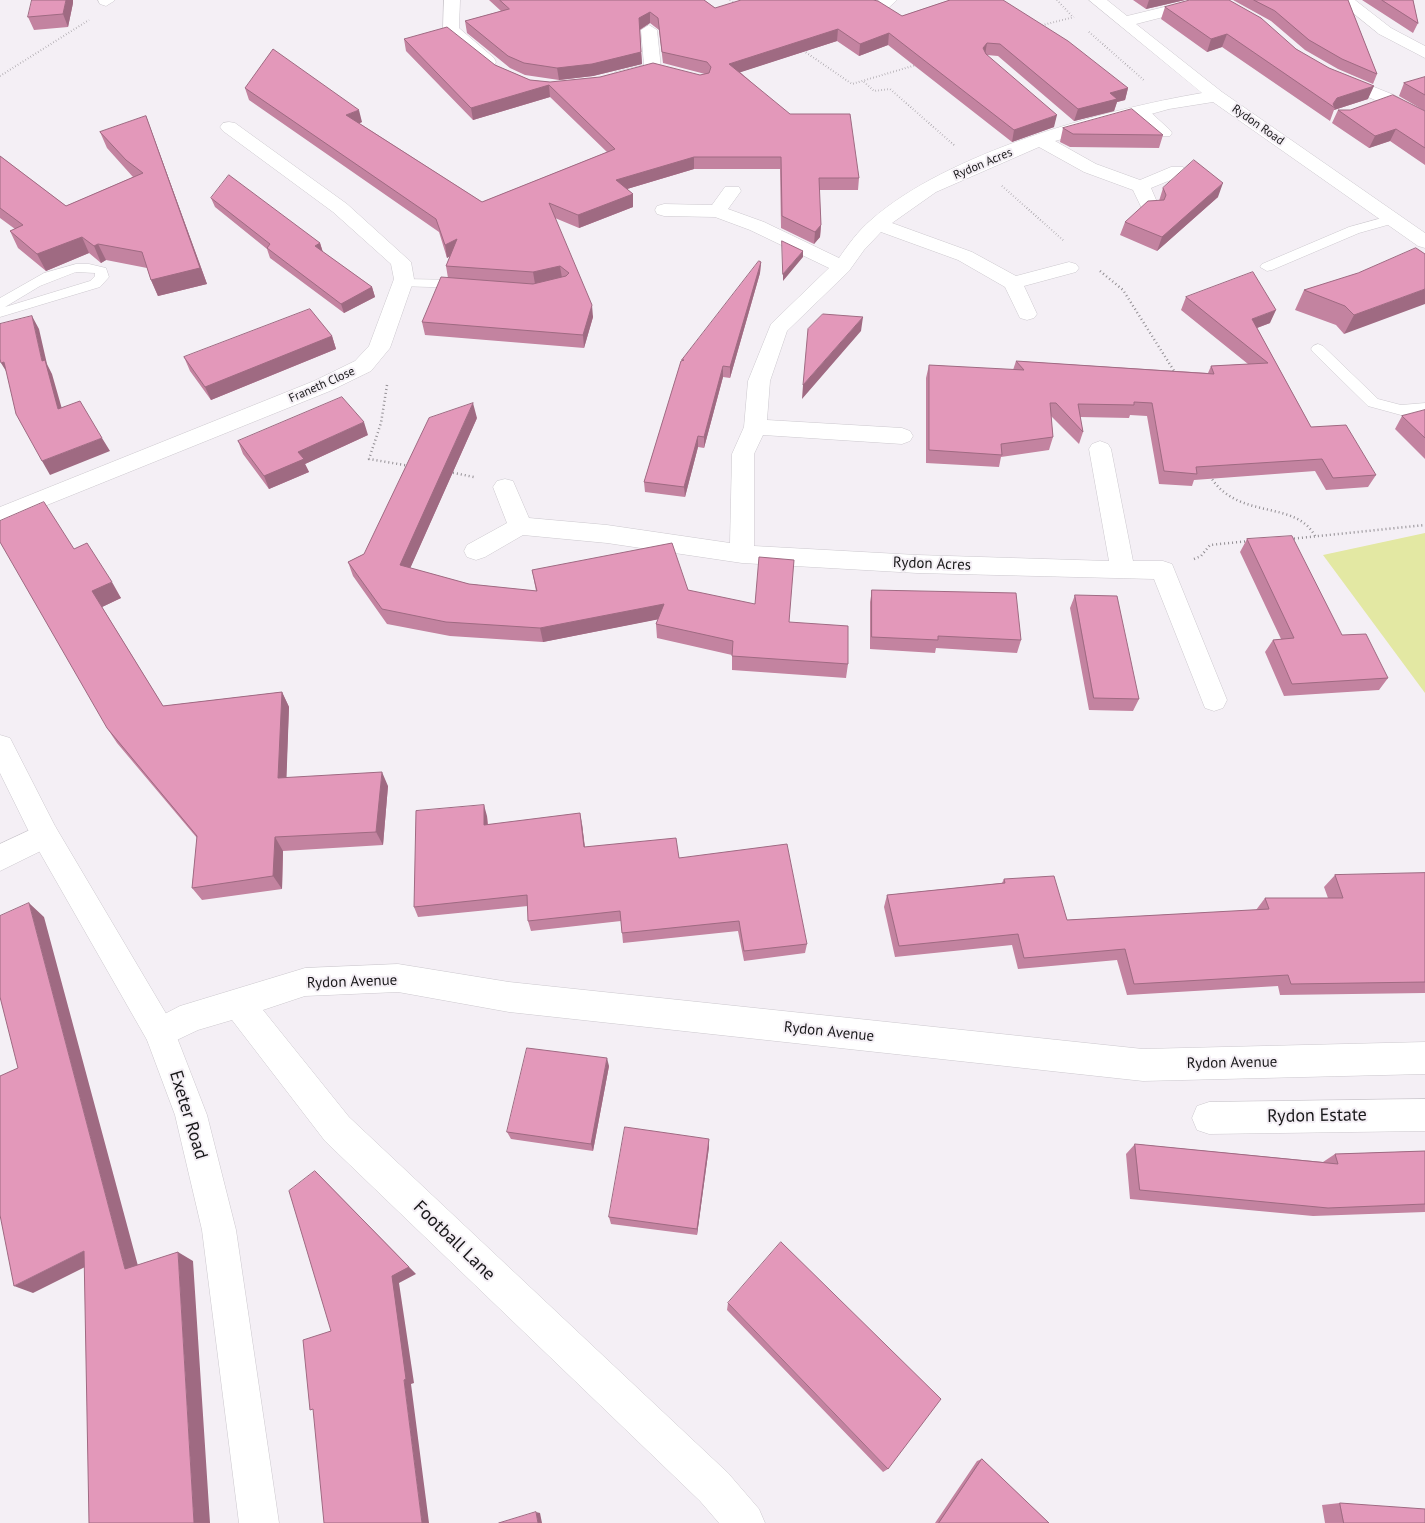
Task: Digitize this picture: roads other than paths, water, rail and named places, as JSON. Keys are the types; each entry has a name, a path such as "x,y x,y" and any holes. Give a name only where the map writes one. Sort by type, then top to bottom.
{"street":[{"path":"452,0 452,29 501,71"},
{"path":"1345,0 1420,56"},
{"path":"1123,22 1218,1"},
{"name":"Rydon Road","path":"1103,5 1216,96 1425,242"},
{"path":"648,30 653,68"},
{"path":"605,80 653,68 672,72"},
{"path":"1323,70 1388,100 1425,120"},
{"name":"Rydon Acres","path":"742,554 743,454 755,427 759,381 778,329 842,267 857,246 878,224 929,188 978,164 1040,140 1064,124 1216,96"},
{"path":"1363,108 1388,100"},
{"name":"Franeth Close","path":"0,516 322,386 363,366 379,348 404,279 401,262 390,250 340,208 227,123"},
{"path":"1040,140 1090,168 1141,186 1177,171"},
{"path":"1141,186 1151,208"},
{"path":"717,211 732,192"},
{"path":"664,210 717,211 757,226 842,267"},
{"path":"878,224 965,256 1013,283 1027,314"},
{"path":"1013,283 1069,268"},
{"path":"755,427 902,436"},
{"path":"1100,449 1123,570"},
{"path":"476,551 520,526 505,487"},
{"name":"Rydon Acres","path":"520,526 608,534 742,554 917,564 1163,570 1214,700"},
{"name":"Exeter Road","path":"0,746 45,835 160,1033 191,1115 219,1230 256,1492 258,1523"},
{"path":"0,858 45,835"},
{"name":"Rydon Avenue","path":"238,1003 305,982 398,978 509,998 1143,1065 1425,1058"},
{"path":"160,1033 191,1017 238,1003"},
{"name":"Football Lane","path":"238,1003 337,1128 448,1236 714,1487 745,1523"},
{"name":"Rydon Estate","path":"1209,1118 1425,1115"}],"lane":[{"path":"1142,111 1166,133"},
{"path":"1267,267 1354,230 1393,219"},
{"path":"0,304 38,282 64,271 92,267 101,271 102,277 95,284 0,313"},
{"path":"402,284 475,284"},
{"path":"1318,349 1373,403 1401,410 1425,408"}]}
